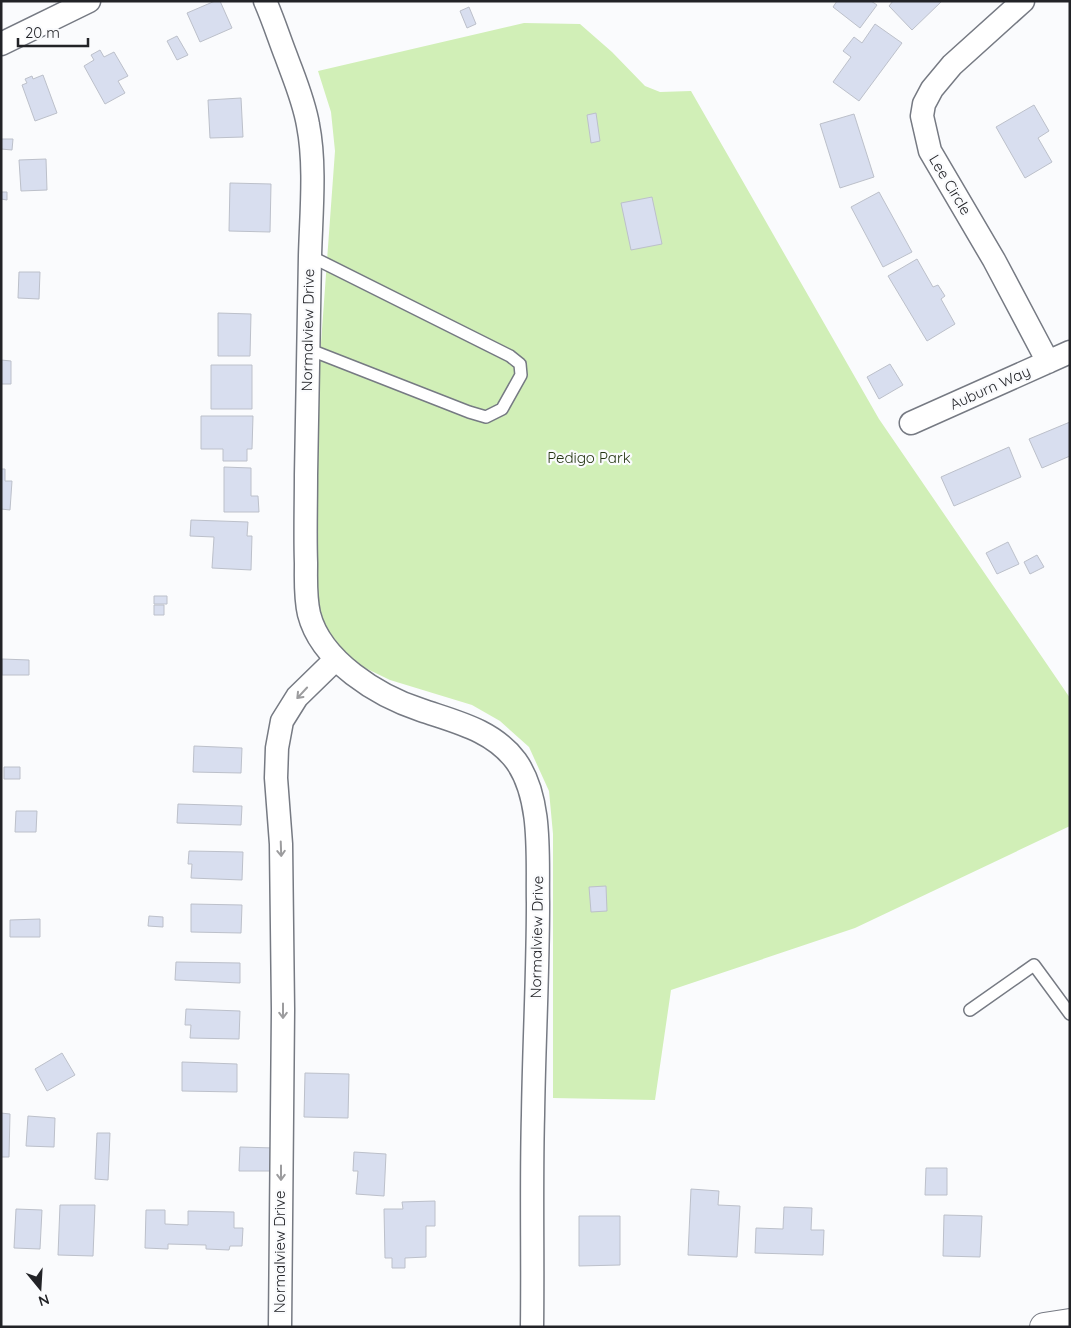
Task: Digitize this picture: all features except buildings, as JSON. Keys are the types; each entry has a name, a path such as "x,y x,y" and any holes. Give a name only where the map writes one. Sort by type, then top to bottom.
{"street":[{"path":"1,44 89,1"},
{"name":"Normalview Drive","path":"265,1 294,78 308,126 312,192 308,349 306,597 310,618 319,637 336,658 351,672 382,693 416,709 465,725 488,736 516,761 530,790 536,822 538,907 532,1165 532,1327"},
{"name":"Lee Circle","path":"1023,1 952,65 932,88 924,104 922,116 930,151 994,260 1048,362"},
{"name":"Auburn Way","path":"911,423 1070,352"},
{"name":"Normalview Drive","path":"280,1327 283,1010 281,844 276,778 277,748 282,721 298,697 336,658"},
{"path":"1044,1327 1070,1323"}],"lane":[{"path":"308,349 469,412 486,416 502,409 521,375 520,364 510,356 310,256"},
{"path":"970,1010 1034,964 1070,1014"}],"green space":[{"name":"Pedigo Park","path":"524,23 580,24 612,52 645,86 660,92 691,91 879,419 1070,698 1070,826 855,928 671,990 655,1100 553,1098 553,834 549,791 529,747 500,721 472,705 390,680 359,665 342,652 324,625 314,597 318,384 335,151 331,112 318,71"}]}
